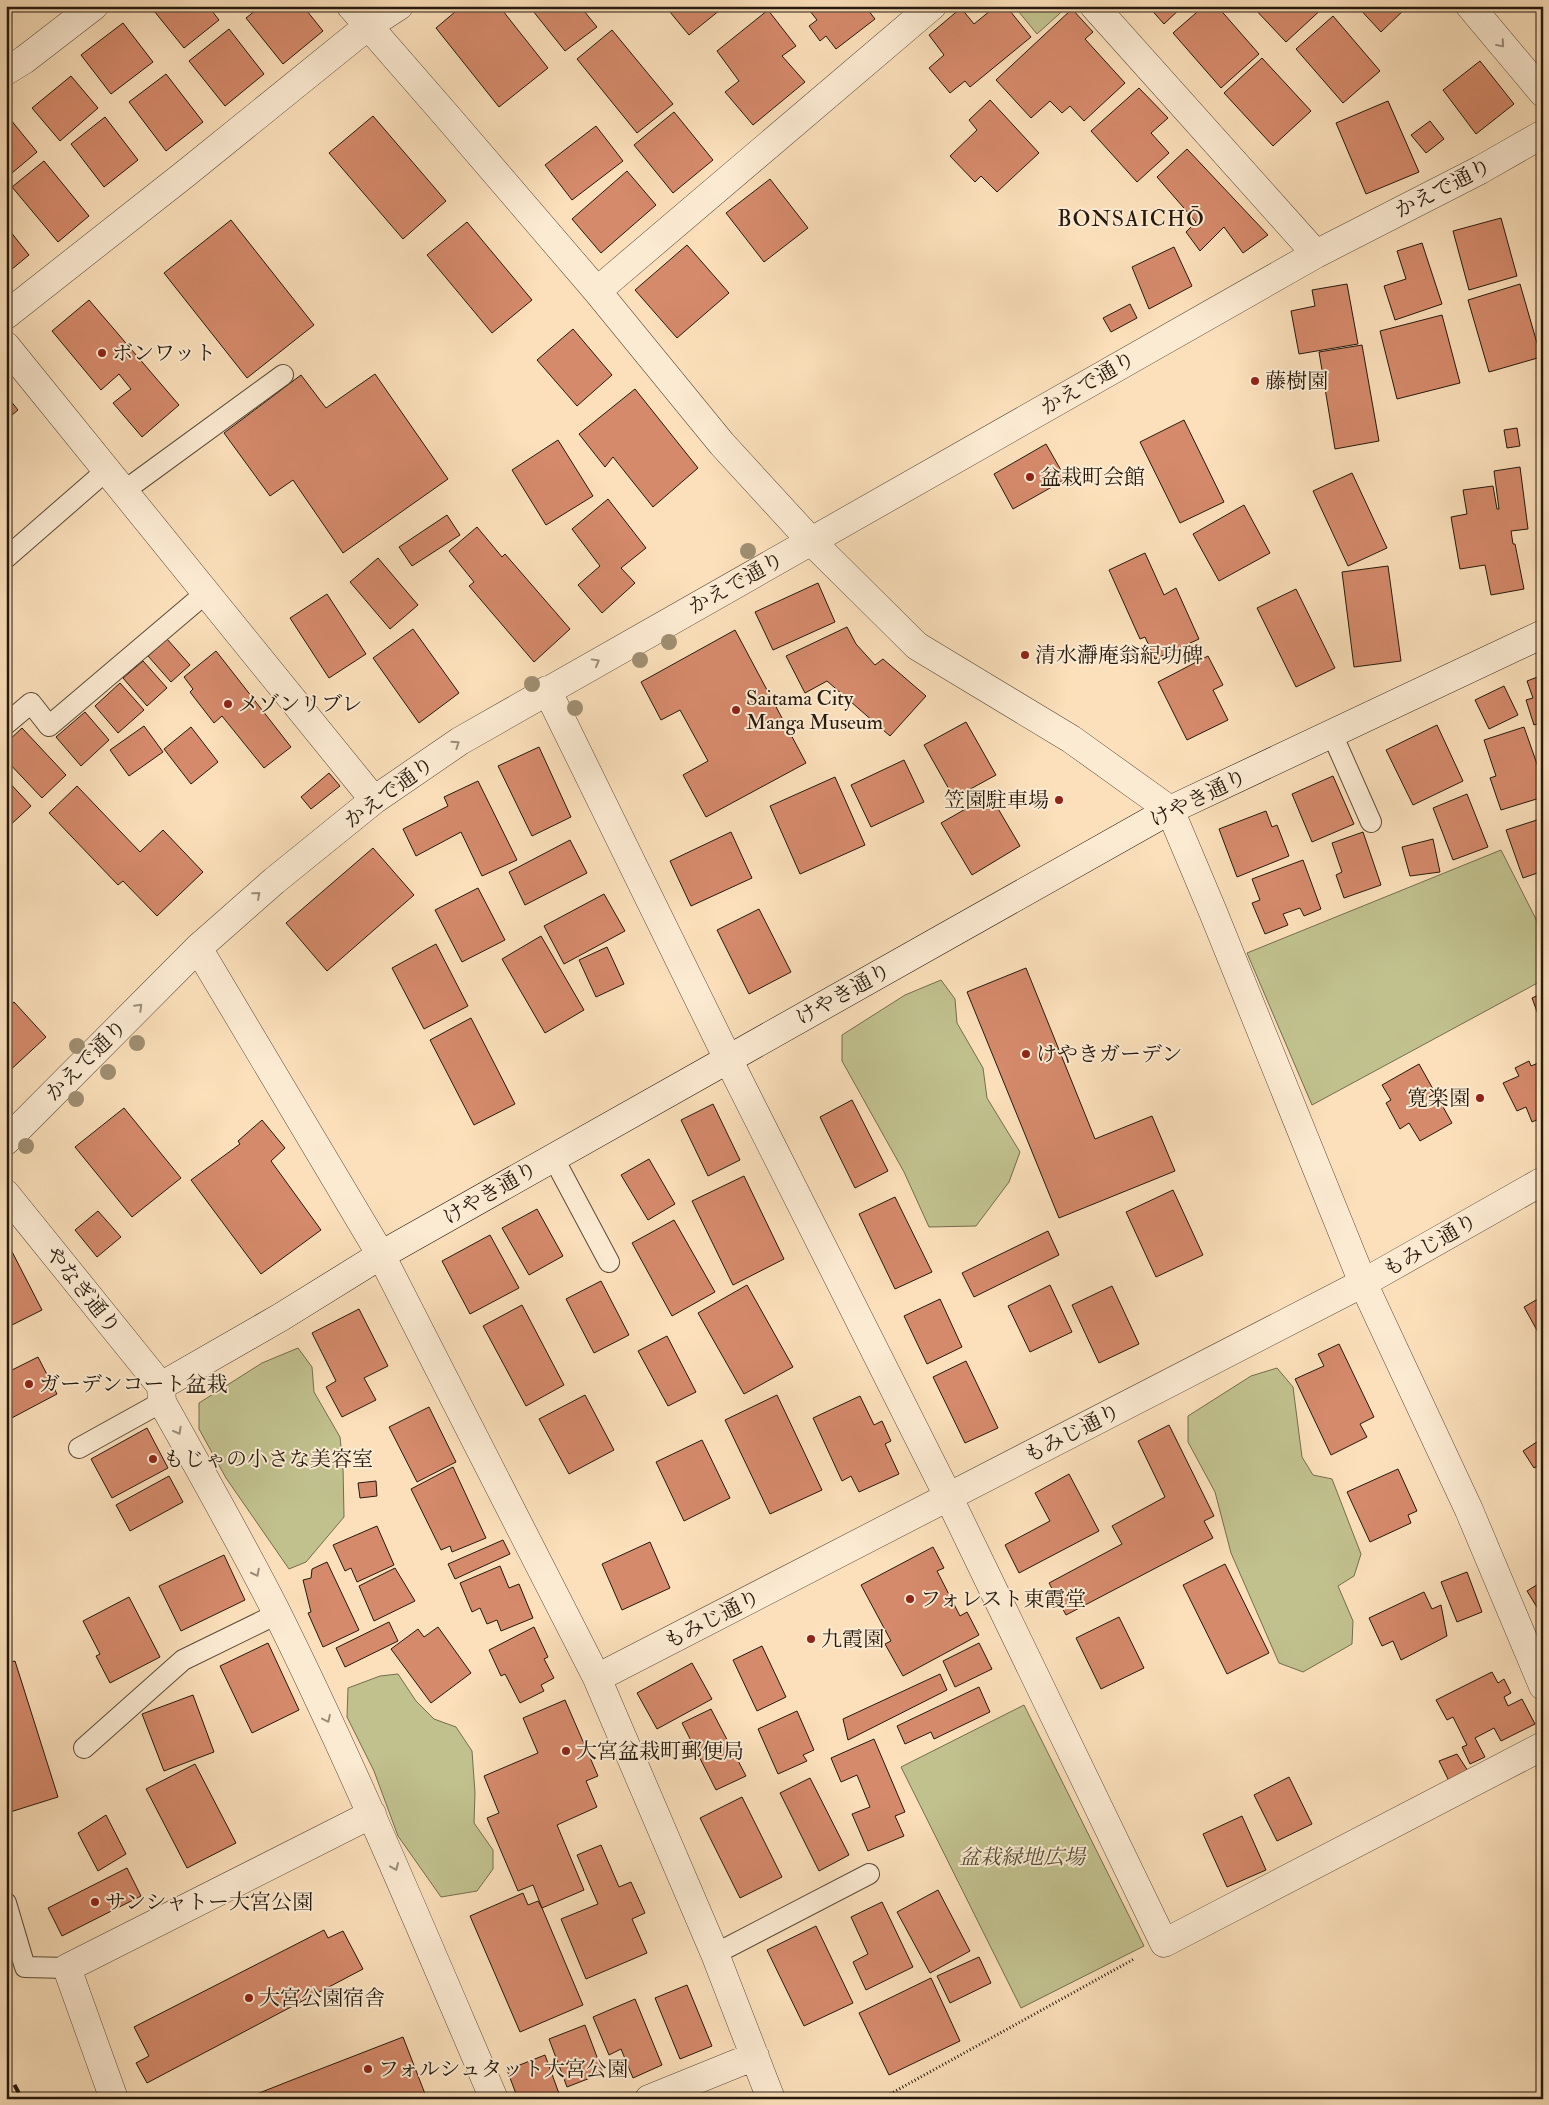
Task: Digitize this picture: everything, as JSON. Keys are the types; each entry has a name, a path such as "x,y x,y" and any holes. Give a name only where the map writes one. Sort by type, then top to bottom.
{"street":[{"path":"6,71 24,60 94,6"},
{"path":"6,315 185,174 359,16 400,6"},
{"path":"597,291 932,6"},
{"path":"1094,6 1316,254"},
{"path":"1470,6 1543,93"},
{"path":"359,16 446,114 597,291 722,444 811,540 917,646 1071,740 1170,810 1363,1283 1469,1510 1543,1686"},
{"name":"かえで通り","path":"6,1140 198,948 274,880 374,800 460,741 546,690 1316,254 1480,170 1543,134"},
{"path":"6,346 374,800"},
{"name":"けやき通り","path":"161,1394 381,1255 1170,810 1543,634"},
{"path":"546,690 728,1059 948,1496 1164,1943 1543,1746"},
{"path":"198,948 381,1255 597,1678 715,1954 771,2099"},
{"name":"もみじ通り","path":"597,1678 1363,1283 1543,1181"},
{"name":"やなぎ通り","path":"6,1194 161,1394 277,1614 372,1814 494,2099"},
{"path":"114,2099 67,1968 372,1814"},
{"path":"649,2099 755,2056"}],"lane":[{"path":"124,491 284,376"},
{"path":"6,558 107,470"},
{"path":"6,724 31,703 49,726 207,592"},
{"path":"1332,734 1371,822"},
{"path":"553,1157 609,1262"},
{"path":"79,1448 161,1394"},
{"path":"84,1748 183,1660 277,1614"},
{"path":"715,1954 869,1874"},
{"path":"6,1903 25,1967 67,1968"}],"path":[{"path":"881,2099 1164,1943"}],"green space":[{"path":"1014,6 1068,6 1037,34"},
{"path":"1501,850 1543,933 1543,980 1312,1105 1247,953"},
{"path":"941,980 955,999 957,1023 983,1068 987,1098 1020,1152 1009,1182 976,1226 929,1227 904,1172 842,1061 842,1035 905,995"},
{"path":"298,1348 312,1367 314,1392 340,1437 343,1466 344,1517 306,1562 289,1569 226,1478 199,1429 199,1403 262,1363"},
{"path":"1277,1368 1293,1387 1302,1457 1313,1475 1332,1479 1361,1554 1354,1576 1338,1586 1353,1621 1352,1644 1303,1672 1279,1663 1231,1553 1215,1492 1188,1442 1188,1416 1251,1376"},
{"path":"398,1674 416,1701 434,1719 456,1727 472,1751 475,1793 474,1823 493,1850 493,1869 477,1891 441,1897 398,1836 374,1771 347,1717 348,1688 380,1676"},
{"name":"盆栽緑地広場","path":"1024,1705 1144,1946 1021,2008 901,1767"}],"building":[{"path":"6,6 21,6 6,17"},
{"path":"150,6 208,6 219,20 184,48"},
{"path":"261,6 303,6 323,31 283,64 246,18"},
{"path":"462,6 499,6 548,68 499,107 436,28"},
{"path":"529,6 580,6 597,27 565,51"},
{"path":"665,6 725,6 689,35"},
{"path":"806,6 865,6 875,19 836,49 826,36 820,41 809,26 817,20"},
{"path":"996,6 1006,6 1031,37 970,87 965,81 950,93 929,68 944,55 929,35 961,8 974,24"},
{"path":"1148,6 1183,6 1164,24"},
{"path":"1204,6 1217,6 1259,54 1221,88 1173,33"},
{"path":"1252,6 1325,6 1286,42"},
{"path":"1357,6 1408,6 1381,32"},
{"path":"1072,9 1093,32 1085,39 1125,83 1084,121 1070,106 1062,113 1050,101 1031,118 996,80"},
{"path":"768,10 796,46 782,56 805,82 753,125 725,92 739,81 717,51"},
{"path":"1333,16 1380,71 1343,103 1296,49"},
{"path":"123,23 153,62 111,94 81,55"},
{"path":"229,29 264,74 225,106 189,61"},
{"path":"612,30 673,104 637,133 577,59"},
{"path":"1262,58 1311,111 1273,146 1224,93"},
{"path":"1480,61 1514,104 1476,134 1443,90"},
{"path":"166,74 203,122 166,151 129,102"},
{"path":"71,76 98,108 60,141 32,108"},
{"path":"1139,88 1168,118 1151,133 1169,153 1137,182 1091,131"},
{"path":"990,100 1039,153 997,192 981,176 975,182 950,156 977,130 969,120"},
{"path":"1388,101 1419,172 1366,194 1336,123"},
{"path":"674,112 713,160 673,193 634,145"},
{"path":"6,114 37,152 6,178"},
{"path":"373,116 446,201 403,239 329,153"},
{"path":"105,117 138,160 104,187 71,144"},
{"path":"1430,121 1444,139 1426,153 1411,135"},
{"path":"596,126 623,161 572,200 545,165"},
{"path":"1187,149 1268,235 1243,253 1224,227 1200,251 1186,232 1196,222 1157,177"},
{"path":"44,161 89,216 58,242 12,187"},
{"path":"627,171 656,205 601,253 572,219"},
{"path":"770,179 808,228 764,262 726,213"},
{"path":"1501,218 1517,276 1469,290 1453,231"},
{"path":"231,220 314,325 247,378 164,273"},
{"path":"467,222 532,300 492,333 427,255"},
{"path":"6,226 29,255 6,274"},
{"path":"1422,243 1442,304 1395,320 1384,286 1406,279 1397,251"},
{"path":"687,245 729,293 677,338 635,290"},
{"path":"1174,247 1192,286 1149,309 1132,267"},
{"path":"1347,284 1358,344 1299,354 1291,311 1315,306 1312,290"},
{"path":"1520,284 1541,357 1489,372 1468,300"},
{"name":"ボンワット","path":"89,300 179,405 142,437 113,403 131,389 119,374 101,390 52,331"},
{"path":"1130,304 1137,318 1111,332 1103,318"},
{"path":"1442,315 1460,383 1397,399 1380,331"},
{"path":"573,329 612,375 577,406 537,360"},
{"path":"1362,345 1379,441 1335,449 1319,352"},
{"path":"375,374 448,479 343,553 293,480 270,496 224,433 301,375 326,408"},
{"path":"635,389 698,468 653,507 613,457 605,467 579,434"},
{"path":"6,395 18,410 6,420"},
{"path":"1184,420 1224,502 1180,523 1140,442"},
{"path":"1517,428 1520,446 1507,448 1504,430"},
{"path":"558,440 593,496 546,525 512,470"},
{"name":"盆栽町会館","path":"1046,444 1066,479 1013,509 994,474"},
{"path":"1520,467 1528,529 1511,531 1524,589 1491,595 1485,565 1460,569 1451,517 1467,514 1463,490 1493,486 1497,509 1499,509 1494,471"},
{"path":"1352,473 1387,548 1348,566 1313,491"},
{"path":"608,499 646,548 621,568 635,583 602,613 578,585 600,566 572,529"},
{"path":"1244,505 1270,553 1219,581 1193,534"},
{"path":"447,515 460,535 412,566 399,547"},
{"path":"477,527 502,557 505,554 570,629 534,662 469,586 474,582 449,551"},
{"path":"1145,553 1164,595 1176,588 1199,639 1155,659 1145,637 1140,639 1109,570"},
{"path":"378,558 418,605 390,629 350,582"},
{"path":"1388,566 1401,661 1354,667 1342,572"},
{"path":"818,583 835,622 773,650 755,612"},
{"path":"1296,589 1335,668 1296,687 1257,608"},
{"path":"327,594 366,654 329,678 290,618"},
{"path":"847,627 856,644 875,665 883,659 926,696 890,736 827,681 805,693 786,656"},
{"path":"413,629 459,693 419,723 373,658"},
{"path":"735,630 806,763 706,817 683,775 708,761 680,710 661,720 641,682"},
{"path":"167,639 190,665 171,682 148,656"},
{"name":"メゾンリブレ","path":"216,651 291,747 264,768 222,716 214,723 190,692 193,689 184,677"},
{"path":"1208,656 1223,685 1213,690 1228,720 1187,740 1158,682"},
{"path":"143,661 167,688 147,706 123,678"},
{"path":"1543,675 1543,722 1534,725 1526,700 1533,698 1527,681"},
{"path":"120,683 144,710 118,733 95,706"},
{"path":"1504,686 1518,715 1489,729 1475,700"},
{"path":"85,712 109,740 81,766 56,737"},
{"path":"966,722 996,775 954,798 924,745"},
{"path":"1437,725 1463,781 1413,805 1386,750"},
{"path":"144,726 163,752 129,776 110,750"},
{"path":"191,727 218,762 191,784 164,749"},
{"path":"1524,727 1543,781 1543,797 1501,810 1490,778 1496,776 1484,740"},
{"path":"22,728 66,775 42,798 6,760 6,743"},
{"path":"539,747 571,817 532,836 498,766"},
{"path":"904,760 924,802 871,827 851,785"},
{"path":"329,773 340,786 311,809 301,797"},
{"path":"1333,776 1354,824 1312,842 1292,794"},
{"path":"835,777 865,845 800,874 770,806"},
{"path":"6,779 31,806 7,828 6,828"},
{"path":"478,781 517,860 482,876 461,832 416,856 403,829 448,806 444,797"},
{"path":"77,786 140,852 163,830 203,872 157,916 123,881 118,885 49,813"},
{"path":"1467,794 1488,847 1453,860 1433,808"},
{"path":"990,795 1020,846 972,875 941,823"},
{"path":"1266,811 1272,827 1277,825 1289,856 1237,877 1219,829"},
{"path":"1543,818 1543,871 1523,878 1506,830"},
{"path":"731,832 752,878 691,906 670,861"},
{"path":"1363,832 1381,885 1344,898 1336,875 1342,872 1332,843"},
{"path":"1433,839 1440,872 1410,876 1402,847"},
{"path":"570,840 587,873 525,905 509,872"},
{"path":"373,848 414,895 327,971 286,923"},
{"path":"1303,860 1321,909 1304,916 1300,908 1283,914 1288,925 1265,934 1252,903 1260,900 1252,879"},
{"path":"478,888 505,940 462,962 435,910"},
{"path":"604,894 625,931 564,964 544,926"},
{"path":"759,909 791,972 749,994 717,930"},
{"path":"541,936 584,1010 545,1033 502,959"},
{"path":"436,944 468,1006 424,1029 392,968"},
{"path":"607,947 624,984 596,997 579,960"},
{"name":"けやきガーデン","path":"1026,968 1095,1139 1152,1116 1175,1171 1059,1218 967,992"},
{"path":"1543,993 1543,1028 1532,998"},
{"path":"14,1002 46,1037 6,1074 6,1009"},
{"path":"471,1018 515,1104 474,1125 430,1040"},
{"path":"1529,1061 1531,1066 1543,1061 1543,1117 1532,1122 1526,1107 1517,1111 1503,1083 1519,1076 1515,1068"},
{"path":"1419,1064 1452,1123 1420,1141 1409,1123 1400,1129 1386,1103 1391,1100 1382,1085"},
{"path":"852,1100 888,1171 855,1188 820,1117"},
{"path":"713,1104 740,1160 708,1176 681,1120"},
{"path":"124,1108 181,1178 132,1217 75,1147"},
{"path":"262,1120 285,1148 271,1161 321,1230 261,1274 191,1180 240,1144 238,1141"},
{"path":"649,1159 675,1204 648,1220 621,1175"},
{"path":"744,1176 784,1259 733,1285 692,1201"},
{"path":"1173,1190 1203,1255 1156,1277 1126,1212"},
{"path":"895,1197 932,1272 895,1289 859,1214"},
{"path":"537,1209 563,1256 529,1275 502,1228"},
{"path":"98,1211 121,1237 97,1257 75,1230"},
{"path":"674,1220 715,1292 672,1316 632,1243"},
{"path":"1048,1231 1059,1255 974,1297 962,1273"},
{"path":"490,1235 519,1288 470,1314 442,1261"},
{"path":"6,1240 42,1310 6,1328"},
{"path":"601,1281 629,1335 594,1353 566,1299"},
{"path":"747,1285 793,1367 744,1394 698,1313"},
{"path":"1050,1285 1072,1332 1030,1352 1008,1306"},
{"path":"1112,1286 1139,1344 1099,1363 1072,1305"},
{"path":"1543,1296 1543,1341 1524,1307"},
{"path":"940,1299 962,1347 927,1364 904,1316"},
{"path":"522,1305 564,1385 526,1406 483,1326"},
{"path":"359,1309 388,1366 364,1378 376,1400 342,1417 326,1387 336,1381 312,1333"},
{"path":"667,1336 696,1392 668,1406 638,1351"},
{"path":"1339,1344 1374,1417 1360,1424 1367,1437 1331,1455 1295,1379 1324,1366 1318,1354"},
{"name":"ガーデンコート盆栽","path":"38,1357 57,1394 6,1421 6,1373"},
{"path":"966,1361 998,1428 965,1443 933,1377"},
{"path":"585,1395 614,1450 569,1474 539,1419"},
{"path":"777,1395 822,1490 770,1514 725,1420"},
{"path":"860,1396 874,1425 882,1421 891,1441 885,1444 899,1474 859,1492 851,1476 842,1481 813,1418"},
{"path":"429,1407 456,1462 417,1482 389,1427"},
{"path":"1169,1425 1214,1516 1204,1521 1213,1538 1066,1615 1049,1583 1122,1544 1112,1526 1165,1497 1138,1441"},
{"path":"147,1428 168,1468 112,1498 91,1459"},
{"path":"1543,1438 1543,1462 1534,1468 1523,1451"},
{"path":"702,1440 730,1498 684,1521 656,1462"},
{"path":"453,1467 486,1538 452,1552 450,1546 441,1550 411,1489"},
{"path":"1398,1469 1417,1511 1408,1515 1411,1523 1370,1542 1347,1492"},
{"path":"1069,1474 1099,1531 1019,1573 1005,1545 1050,1521 1035,1493"},
{"path":"169,1476 183,1502 130,1531 116,1505"},
{"path":"376,1481 377,1496 360,1498 358,1483"},
{"path":"377,1526 394,1565 357,1582 351,1568 345,1571 333,1545"},
{"path":"503,1540 510,1554 455,1579 448,1564"},
{"path":"650,1542 670,1588 622,1610 602,1564"},
{"name":"フォレスト東霞堂","path":"933,1547 944,1568 937,1571 960,1616 967,1612 979,1635 903,1676 885,1644 891,1641 861,1585"},
{"path":"224,1555 245,1600 181,1631 159,1586"},
{"path":"327,1562 359,1630 323,1647 308,1613 311,1612 303,1580 311,1578 312,1569"},
{"path":"1225,1564 1269,1653 1227,1674 1183,1585"},
{"path":"500,1566 509,1588 519,1584 533,1618 501,1631 497,1620 487,1624 480,1608 472,1612 460,1583"},
{"path":"395,1568 415,1601 374,1621 359,1586"},
{"path":"1467,1572 1482,1612 1457,1622 1441,1582"},
{"path":"1543,1581 1543,1617 1527,1591"},
{"path":"1424,1592 1432,1609 1441,1605 1447,1636 1401,1660 1393,1641 1382,1646 1369,1618"},
{"path":"129,1597 160,1657 110,1683 96,1656 100,1654 83,1621"},
{"path":"1119,1617 1144,1668 1101,1689 1076,1638"},
{"path":"389,1622 398,1641 345,1667 336,1648"},
{"path":"438,1627 471,1673 431,1703 391,1649 418,1629 424,1637"},
{"path":"534,1627 548,1657 544,1659 554,1678 541,1685 544,1691 520,1703 505,1674 501,1676 489,1650"},
{"path":"268,1643 299,1710 252,1733 220,1666"},
{"path":"979,1643 992,1669 955,1687 943,1661"},
{"path":"762,1646 786,1697 757,1711 733,1660"},
{"path":"15,1661 58,1797 7,1813 6,1663"},
{"path":"692,1663 712,1699 657,1729 637,1693"},
{"path":"1492,1672 1498,1683 1504,1679 1511,1693 1504,1697 1508,1706 1522,1699 1535,1724 1501,1741 1494,1728 1475,1738 1485,1757 1470,1764 1462,1747 1467,1745 1453,1717 1447,1720 1436,1700"},
{"path":"940,1674 947,1690 848,1740 843,1719"},
{"path":"979,1687 990,1712 934,1739 931,1732 905,1744 897,1726"},
{"path":"193,1695 214,1752 164,1771 142,1714"},
{"path":"565,1700 598,1776 586,1781 597,1807 557,1825 584,1890 542,1908 533,1885 518,1891 487,1818 499,1813 484,1776 538,1753 523,1718"},
{"path":"711,1709 746,1776 716,1790 682,1723"},
{"path":"797,1711 814,1750 803,1755 807,1761 778,1774 758,1729"},
{"path":"874,1739 905,1812 895,1816 904,1836 868,1851 852,1814 870,1807 857,1775 841,1782 831,1758"},
{"path":"1457,1754 1468,1771 1449,1781 1439,1761"},
{"path":"195,1764 236,1843 187,1868 146,1789"},
{"path":"1289,1777 1312,1824 1277,1841 1254,1795"},
{"path":"810,1778 849,1855 819,1871 780,1793"},
{"path":"742,1797 782,1877 740,1898 700,1818"},
{"path":"106,1815 126,1854 98,1871 78,1833"},
{"path":"1242,1816 1266,1870 1227,1887 1203,1834"},
{"path":"601,1845 619,1887 631,1882 645,1913 632,1919 647,1953 586,1979 561,1919 598,1904 577,1855"},
{"name":"サンシャトー大宮公園","path":"127,1868 141,1896 62,1936 48,1908"},
{"path":"938,1890 970,1951 930,1973 897,1912"},
{"path":"523,1893 528,1905 538,1901 542,1908 583,2005 520,2032 470,1916"},
{"path":"882,1902 913,1967 866,1990 853,1962 868,1954 851,1917"},
{"path":"816,1926 853,2003 804,2026 767,1950"},
{"name":"大宮公園宿舎","path":"324,1930 328,1938 343,1931 363,1969 147,2083 136,2063 149,2056 134,2027"},
{"path":"979,1957 991,1983 950,2003 937,1976"},
{"path":"931,1978 960,2041 889,2075 859,2013"},
{"path":"687,1985 712,2046 680,2059 655,1998"},
{"path":"635,1999 662,2065 633,2078 621,2049 609,2055 593,2017"},
{"path":"585,2025 603,2073 567,2087 549,2039"},
{"name":"フォルシュタット大宮公園","path":"403,2037 427,2099 244,2099 292,2080"},
{"path":"545,2055 561,2099 518,2099 507,2070"}],"railway":[{"path":"6,2069 22,2099"}],"place":[{"name":"ボンワット","path":"102,353"},
{"name":"藤樹園","path":"1255,381"},
{"name":"盆栽町会館","path":"1030,477"},
{"name":"清水瀞庵翁紀功碑","path":"1025,655"},
{"name":"メゾンリブレ","path":"228,704"},
{"name":"Saitama City Manga Museum","path":"736,710"},
{"name":"笠園駐車場","path":"1059,800"},
{"name":"けやきガーデン","path":"1026,1054"},
{"name":"寛楽園","path":"1480,1098"},
{"name":"ガーデンコート盆栽","path":"29,1384"},
{"name":"もじゃの小さな美容室","path":"153,1459"},
{"name":"フォレスト東霞堂","path":"910,1599"},
{"name":"九霞園","path":"811,1639"},
{"name":"大宮盆栽町郵便局","path":"566,1751"},
{"name":"サンシャトー大宮公園","path":"95,1902"},
{"name":"大宮公園宿舎","path":"249,1998"},
{"name":"フォルシュタット大宮公園","path":"368,2069"}],"district":[{"name":"BONSAICHŌ","path":"1131,218"}]}
